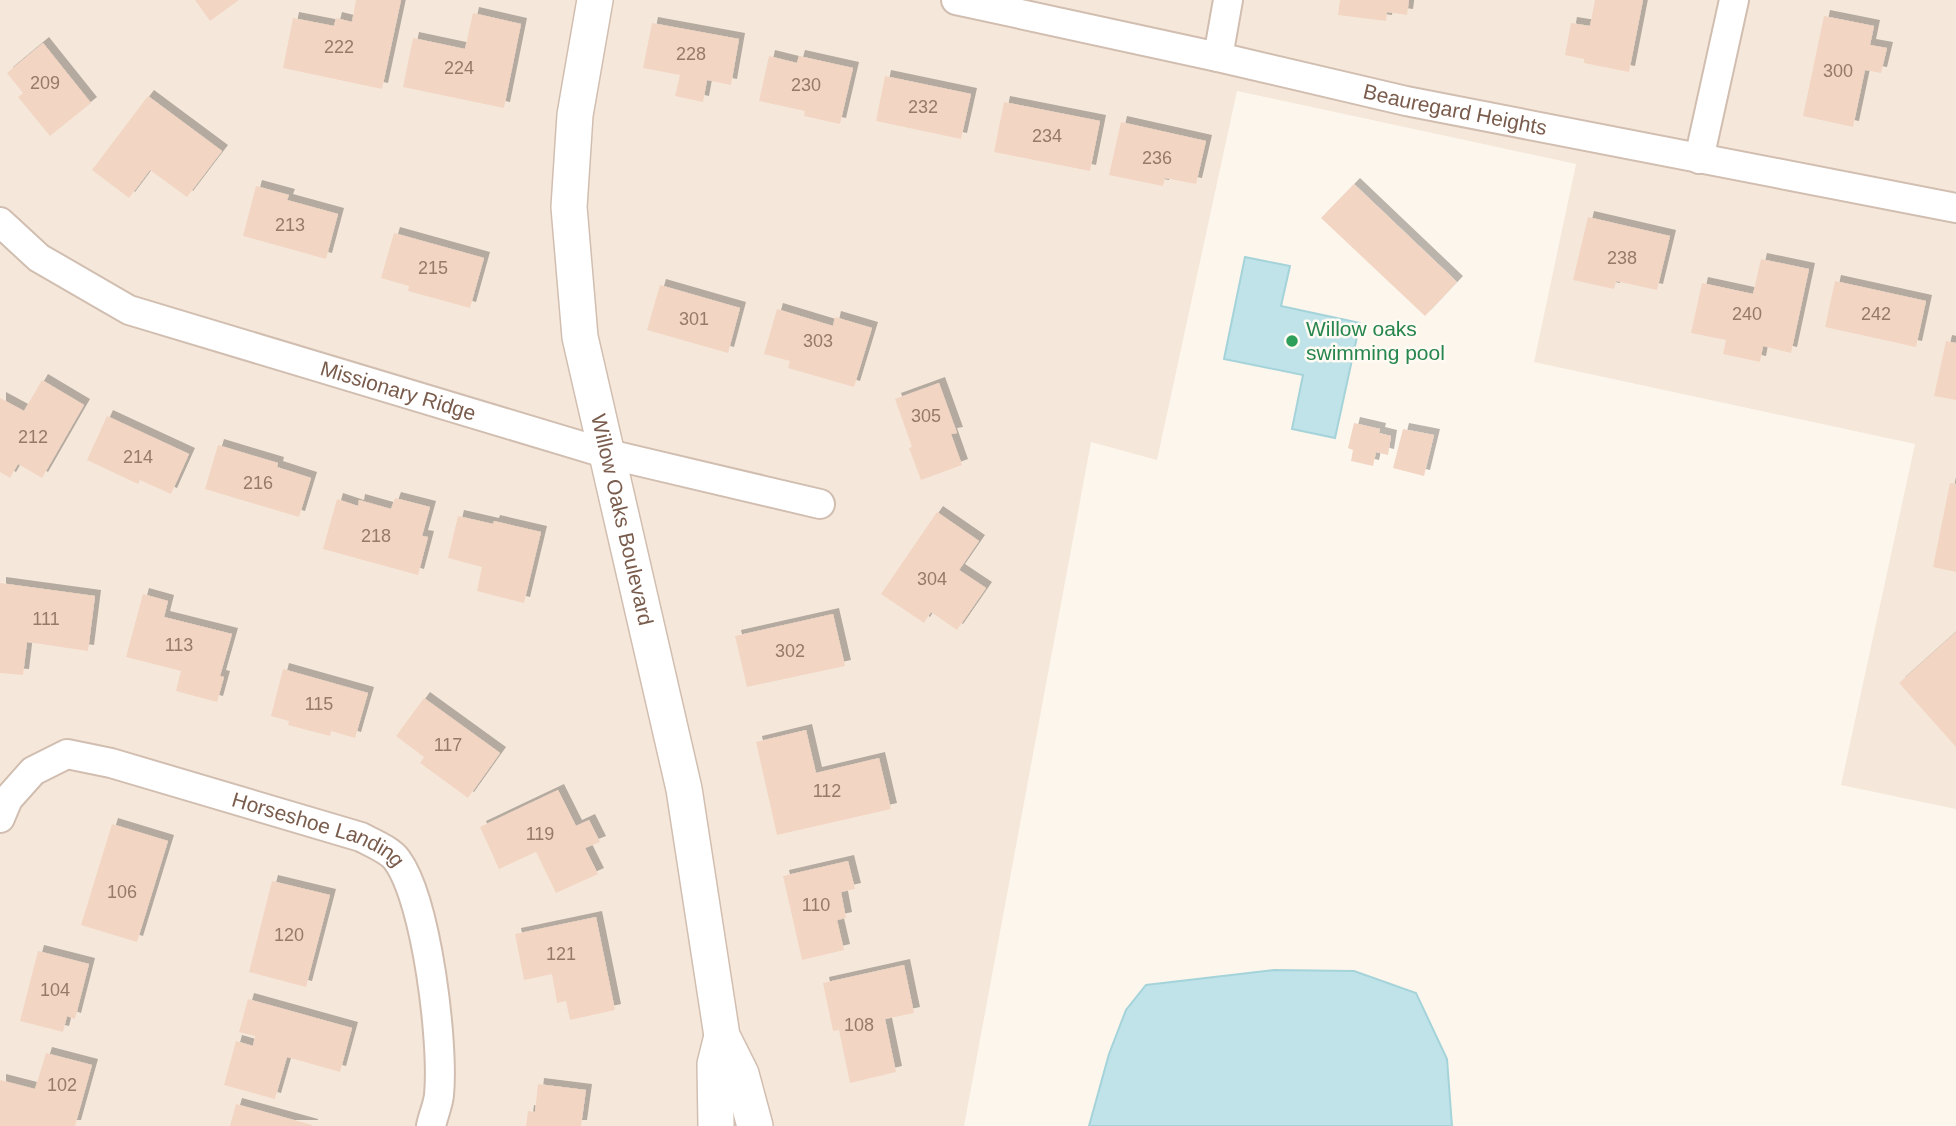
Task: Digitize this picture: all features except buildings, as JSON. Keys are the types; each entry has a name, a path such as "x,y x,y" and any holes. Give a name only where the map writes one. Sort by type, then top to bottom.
{"street":[{"name":"Willow Oaks Boulevard","path":"595,0 575,115 569,207 580,337 684,789 722,1036 741,1074 755,1126"},
{"name":"Beauregard Heights","path":"956,0 1406,101 1956,208"},
{"path":"1218,57 1228,0"},
{"path":"1699,159 1734,0"},
{"name":"Missionary Ridge","path":"0,222 39,258 129,310 608,454 820,504"},
{"name":"Horseshoe Landing","path":"0,818 8,799 33,771 67,754 111,763 361,837 396,858 413,892 425,942 437,1018 439,1096 431,1126"},
{"name":"Willow Oaks Boulevard","path":"716,1126 715,1064 722,1036"}],"shaded area":[{"path":"0,0 1956,0 1956,809 1841,785 1915,444 1534,362 1576,164 1237,91 1157,460 1091,442 964,1126 0,1126"}],"water":[{"name":"Willow oaks swimming pool","path":"1245,257 1290,266 1281,306 1360,323 1335,438 1292,429 1303,375 1224,359"},
{"path":"1274,970 1354,971 1416,993 1447,1059 1452,1126 1089,1126 1109,1054 1126,1010 1146,985"}],"place":[{"name":"Willow oaks swimming pool","path":"1292,341"}]}
